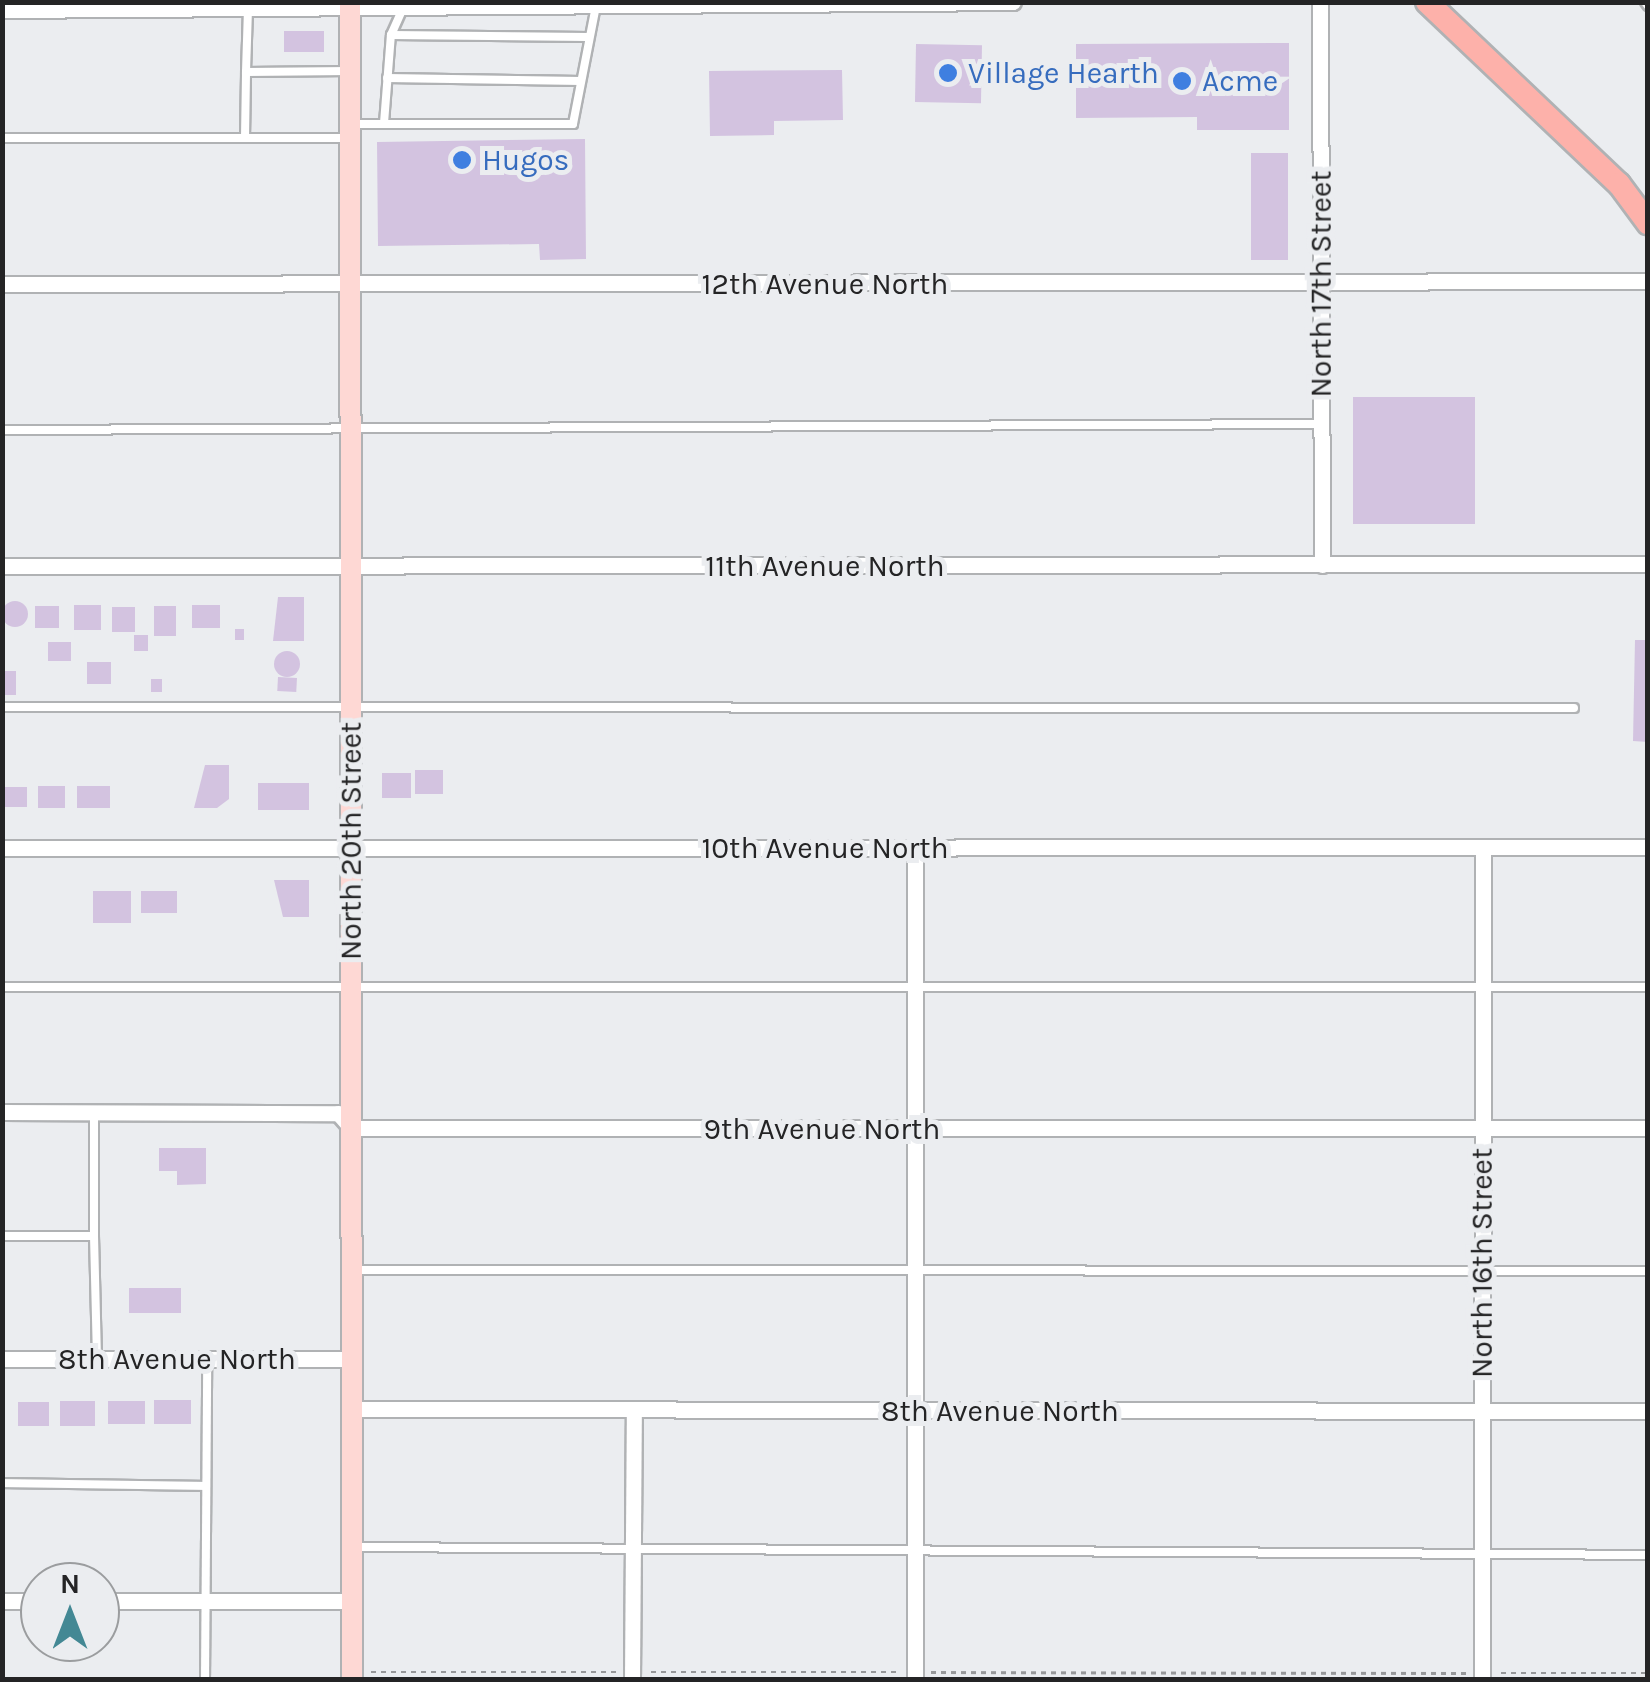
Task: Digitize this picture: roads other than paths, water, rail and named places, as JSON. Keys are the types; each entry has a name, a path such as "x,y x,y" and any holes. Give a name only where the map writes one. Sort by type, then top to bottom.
{"main road":[{"path":"1427,2 1619,184 1648,222"}],"street":[{"path":"2,10 1013,2"},
{"name":"North 17th Street","path":"1320,2 1322,565"},
{"name":"North 20th Street","path":"350,6 352,1676"},
{"name":"12th Avenue North","path":"2,284 1648,280"},
{"name":"11th Avenue North","path":"2,566 1648,564"},
{"name":"10th Avenue North","path":"2,848 1648,846"},
{"name":"North 16th Street","path":"1482,847 1482,1676"},
{"path":"915,848 915,1676"},
{"name":"9th Avenue North","path":"2,1112 338,1114 351,1128 1648,1128"},
{"name":"8th Avenue North","path":"2,1358 352,1360"},
{"name":"8th Avenue North","path":"352,1409 1648,1411"},
{"path":"632,1676 634,1410"},
{"path":"120,1601 352,1602"}],"lane":[{"path":"2,138 245,138 350,131 384,124 573,124 596,6"},
{"path":"384,124 391,35 403,8"},
{"path":"245,138 248,9"},
{"path":"391,35 588,37"},
{"path":"246,72 350,71"},
{"path":"387,78 582,82"},
{"path":"2,430 1322,424"},
{"path":"2,706 1574,708"},
{"path":"2,987 1648,987"},
{"path":"94,1114 97,1359"},
{"path":"2,1236 94,1236"},
{"path":"352,1270 1648,1271"},
{"path":"205,1680 207,1359"},
{"path":"2,1482 206,1486"},
{"path":"352,1548 1648,1555"}],"place":[{"name":"Village Hearth","path":"948,73"},
{"name":"Acme","path":"1182,81"},
{"name":"Hugos","path":"462,160"}]}
